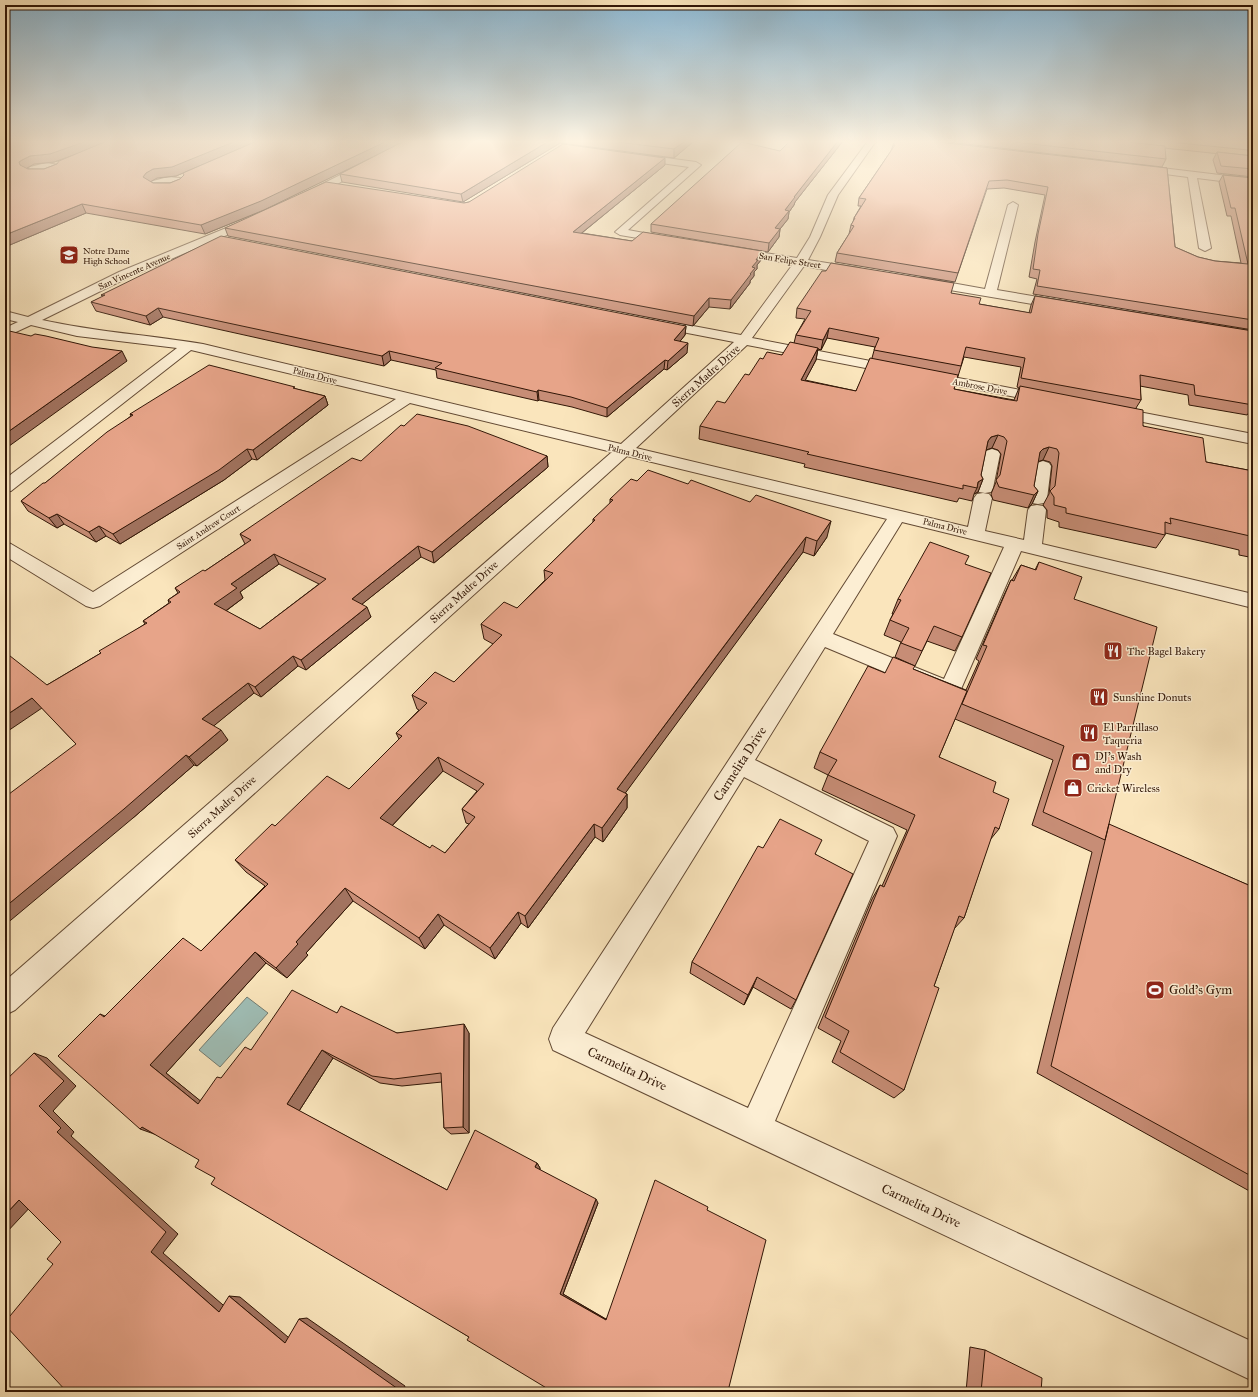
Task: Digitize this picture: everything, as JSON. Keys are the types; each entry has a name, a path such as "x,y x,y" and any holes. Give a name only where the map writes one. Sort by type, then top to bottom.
{"street":[{"path":"649,206 620,232 681,242"},
{"name":"Sierra Madre Drive","path":"5,1000 624,450 744,340 801,262 815,237 828,206"},
{"path":"990,293 1012,206"},
{"path":"1198,206 1205,248"},
{"name":"San Vincente Avenue","path":"5,332 123,275 262,216"},
{"path":"213,238 236,242"},
{"name":"San Felipe Street","path":"719,248 868,273"},
{"path":"914,280 1075,307"},
{"name":"Palma Drive","path":"5,314 30,321 93,334 189,345 1253,601"},
{"name":"Ambrose Drive","path":"642,320 1060,402"},
{"path":"5,487 189,345"},
{"name":"Saint Andrew Court","path":"5,548 93,601 409,397"},
{"path":"1098,409 1253,439"},
{"path":"975,534 992,454"},
{"path":"821,637 950,690 1023,546 1038,505 1043,466"},
{"name":"Carmelita Drive","path":"898,515 564,1039 1253,1362"},
{"path":"740,764 884,836 755,1128"}],"water":[{"path":"247,997 268,1013 220,1067 199,1050"}],"building":[{"path":"5,206 77,206 5,235"},
{"path":"94,206 248,206 201,225"},
{"path":"273,206 605,206 573,232 632,241 643,232 762,251 756,260 758,260 752,267 755,268 731,300 709,298 694,316 225,228"},
{"path":"671,206 788,206 785,210 789,211 775,228 780,229 769,243 651,224"},
{"path":"861,206 981,206 958,273 837,253 854,226 851,225"},
{"path":"1044,206 1171,206 1175,247 1198,257 1215,261 1248,264 1235,208 1231,208 1231,206 1253,206 1253,320 1037,286 1040,270 1033,269"},
{"path":"221,236 686,326 674,340 688,343 668,361 665,360 607,408 571,397 538,390 537,392 435,368 442,363 389,351 382,356 158,308 146,316 91,302 105,295 101,295"},
{"path":"831,263 954,283 951,293 981,298 979,304 1031,313 1035,296 1253,331 1253,405 1195,395 1194,385 1140,375 1141,400 1021,378 1025,358 966,347 961,366 874,350 879,338 829,328 823,340 796,335 811,311 797,308 822,271 826,271"},
{"path":"5,330 31,336 35,334 46,336 92,347 122,351 5,434"},
{"path":"790,342 818,348 801,380 856,391 870,358 958,375 954,389 1004,399 1017,401 1020,386 1143,410 1143,426 1203,438 1206,462 1253,471 1253,543 1250,542 1250,536 1170,518 1171,524 1165,522 1165,535 1066,513 1066,508 1054,505 1054,497 1050,491 1055,486 1059,453 1057,449 1049,447 1040,452 1034,486 1038,491 1034,495 999,487 996,480 1000,475 1007,441 1004,437 998,435 991,437 988,441 981,475 983,479 978,482 977,488 963,485 963,489 807,454 809,452 700,426 717,401 725,403 745,374 749,375 760,358 763,359 767,352 782,355"},
{"path":"209,365 325,396 253,450 247,449 219,470 113,534 99,526 89,532 57,514 49,518 21,501 107,432 133,415 130,414"},
{"path":"417,414 468,426 547,456 432,552 418,546 352,599 367,607 301,660 293,656 255,687 248,683 202,719 221,730 189,757 186,755 124,809 5,907 5,797 76,744 32,698 5,716 5,652 47,685 101,653 99,651 147,623 143,621 171,602 168,600 180,592 175,588 203,570 205,571 251,540 240,534 352,458 361,461 401,425 404,426","holes":["274,554 326,579 260,629 214,604 237,588 231,584"]},
{"path":"648,470 688,484 691,480 750,502 756,495 831,521 817,541 806,537 617,789 627,794 602,828 594,824 525,916 518,912 490,948 438,914 419,938 345,888 296,942 298,944 276,968 255,952 150,1065 198,1104 217,1077 221,1078 245,1047 251,1050 292,990 337,1013 341,1006 397,1033 464,1024 463,1127 444,1128 441,1073 394,1079 372,1076 322,1050 287,1104 447,1190 475,1130 537,1163 535,1167 596,1199 560,1294 606,1320 655,1180 708,1207 707,1210 766,1240 728,1391 729,1392 553,1392 467,1340 469,1337 211,1184 215,1178 195,1167 199,1160 142,1127 140,1129 58,1056 100,1014 104,1017 183,938 201,951 268,884 235,860 272,824 275,826 327,776 349,789 402,736 396,733 427,703 412,695 435,672 454,682 502,635 481,624 504,602 517,608 553,573 544,570 595,520 593,519 613,500 610,499 631,479 637,481","holes":["438,757 484,784 462,809 475,817 445,853 432,845 430,848 380,818"]},
{"path":"930,542 969,556 965,564 991,573 962,637 934,626 922,651 901,643 909,628 890,620 901,600 898,599"},
{"path":"1039,562 1082,577 1074,599 1157,627 1105,840 1043,812 1064,746 962,704 987,646 983,645 1011,580 1014,581 1021,565 1036,570"},
{"path":"893,657 915,666 913,669 967,691 939,757 996,782 993,792 1009,799 999,829 995,827 964,918 959,916 934,986 939,988 904,1090 840,1052 849,1031 825,1017 880,885 884,887 915,815 828,775 837,760 820,752 868,666 885,673"},
{"path":"780,819 822,840 815,854 853,874 796,1000 757,977 748,995 692,962 758,846 763,848"},
{"name":"Gold's Gym","path":"1109,824 1253,887 1253,1177 1051,1066"},
{"path":"34,1053 64,1081 39,1106 61,1128 57,1132 166,1232 151,1252 219,1312 229,1296 285,1343 299,1319 398,1389 397,1391 399,1392 67,1392 5,1325 5,1322 53,1264 47,1259 61,1242 19,1200 5,1215 5,1081"},
{"path":"985,1350 1042,1378 1041,1392 981,1392"}],"place":[{"name":"Notre Dame High School","path":"69,255"},
{"name":"The Bagel Bakery","path":"1113,651"},
{"name":"Sunshine Donuts","path":"1099,697"},
{"name":"El Parrillaso Taqueria","path":"1089,733"},
{"name":"DJ's Wash and Dry","path":"1081,762"},
{"name":"Cricket Wireless","path":"1073,788"},
{"name":"Gold's Gym","path":"1155,990"}]}
